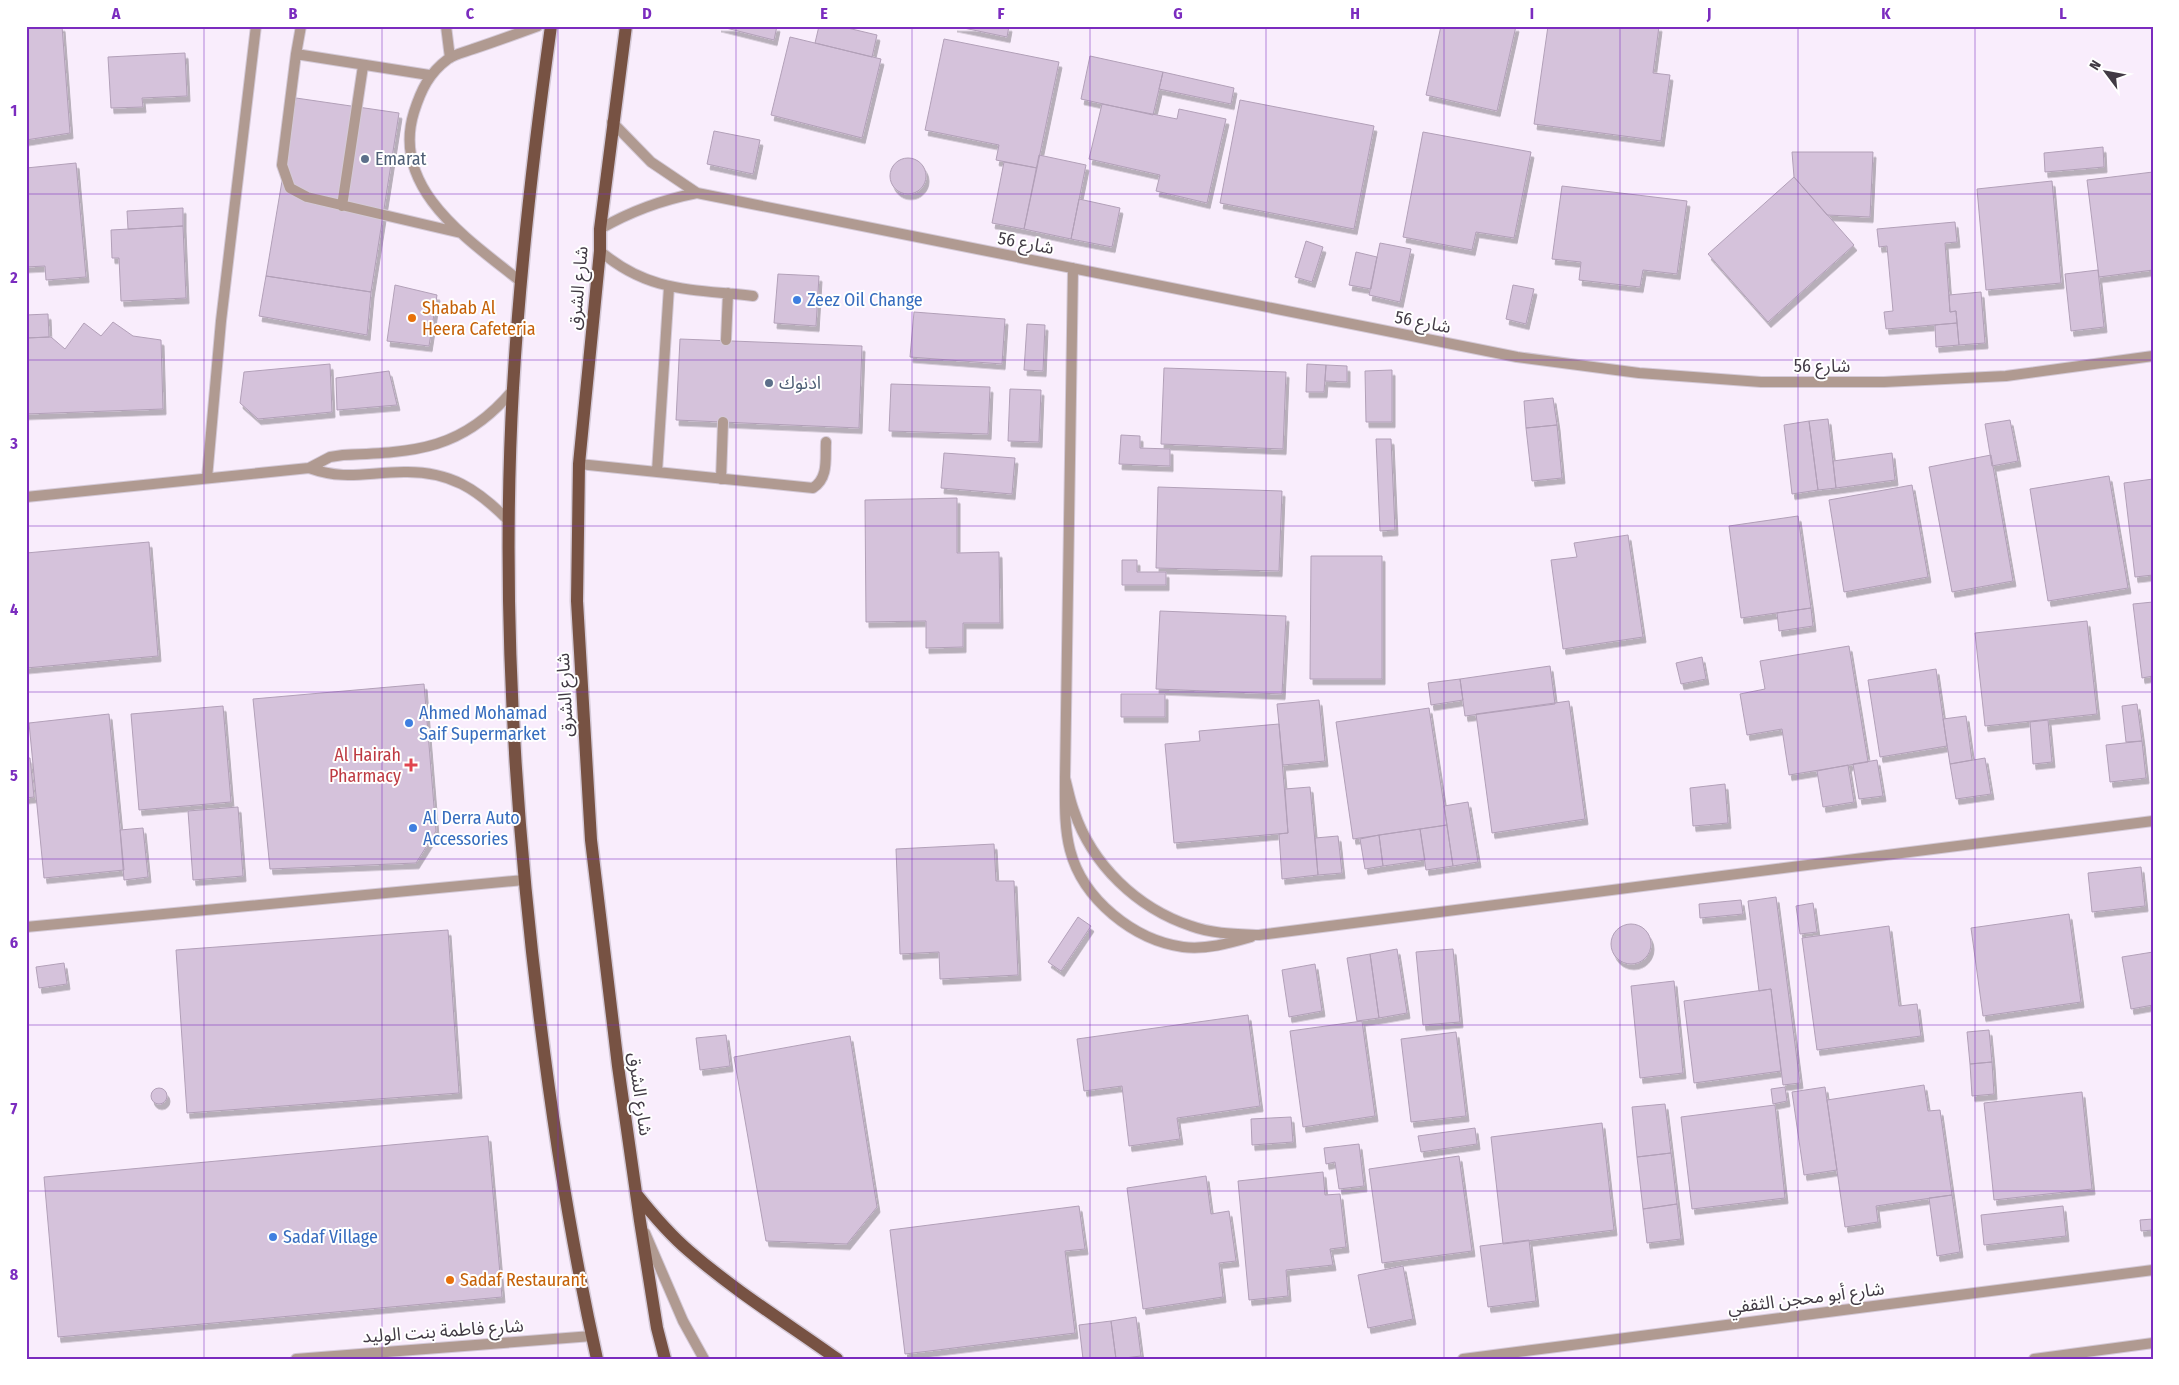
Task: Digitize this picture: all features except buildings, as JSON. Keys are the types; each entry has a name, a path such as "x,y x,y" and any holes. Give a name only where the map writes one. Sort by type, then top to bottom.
{"main road":[{"path":"551,26 534,147 520,281 513,390 508,520 515,752 524,880 547,1076 567,1206 597,1359"},
{"name":"شارع الشرق","path":"626,26 612,122 600,229 600,251 578,464 577,601 591,840 618,1066 636,1195 665,1359"},
{"path":"636,1195 661,1224 688,1250 718,1274 837,1359"}],"street":[{"path":"207,478 221,321 256,26"},
{"path":"301,26 282,165 290,188 307,197 461,233"},
{"path":"446,26 450,58"},
{"path":"520,281 461,233 426,193 414,171 409,146 411,120 429,75 450,58 538,26"},
{"path":"296,54 429,75"},
{"path":"342,206 363,66"},
{"name":"شارع 56","path":"612,122 651,162 697,193"},
{"name":"شارع 56","path":"600,229 646,206 671,198 697,193 1517,357 1639,373 1761,382 1884,382 2006,376 2153,356"},
{"path":"600,251 632,274 654,284 669,288 753,296"},
{"path":"1073,268 1065,812 1070,851 1087,887 1112,916 1146,936 1184,947 1223,945 1259,935 2153,821"},
{"path":"657,472 669,288"},
{"path":"726,340 728,293"},
{"path":"309,468 330,457 343,454 406,450 447,441 466,433 484,421 513,390"},
{"path":"721,479 723,422"},
{"path":"578,464 813,488 820,484 823,478 826,442"},
{"path":"26,497 309,468 338,476 427,472 450,478 470,487 489,501 508,520"},
{"path":"1065,778 1074,811 1088,843 1107,870 1132,894 1160,912 1191,926 1225,934 1259,935"},
{"path":"26,927 524,880"},
{"path":"640,1221 683,1321 704,1359"},
{"name":"شارع أبو محجن الثقفي","path":"1463,1359 2153,1270"},
{"name":"شارع فاطمة بنت الوليد","path":"296,1359 592,1336"},
{"path":"2034,1359 2153,1344"}],"place":[{"name":"Emarat","path":"365,159"},
{"name":"Zeez Oil Change","path":"797,300"},
{"name":"Shabab Al Heera Cafeteria","path":"412,318"},
{"name":"ادنوك","path":"769,383"},
{"name":"Ahmed Mohamad Saif Supermarket","path":"409,723"},
{"name":"Al Hairah Pharmacy","path":"411,765"},
{"name":"Al Derra Auto Accessories","path":"413,828"},
{"name":"Sadaf Village","path":"273,1237"},
{"name":"Sadaf Restaurant","path":"450,1280"}]}
